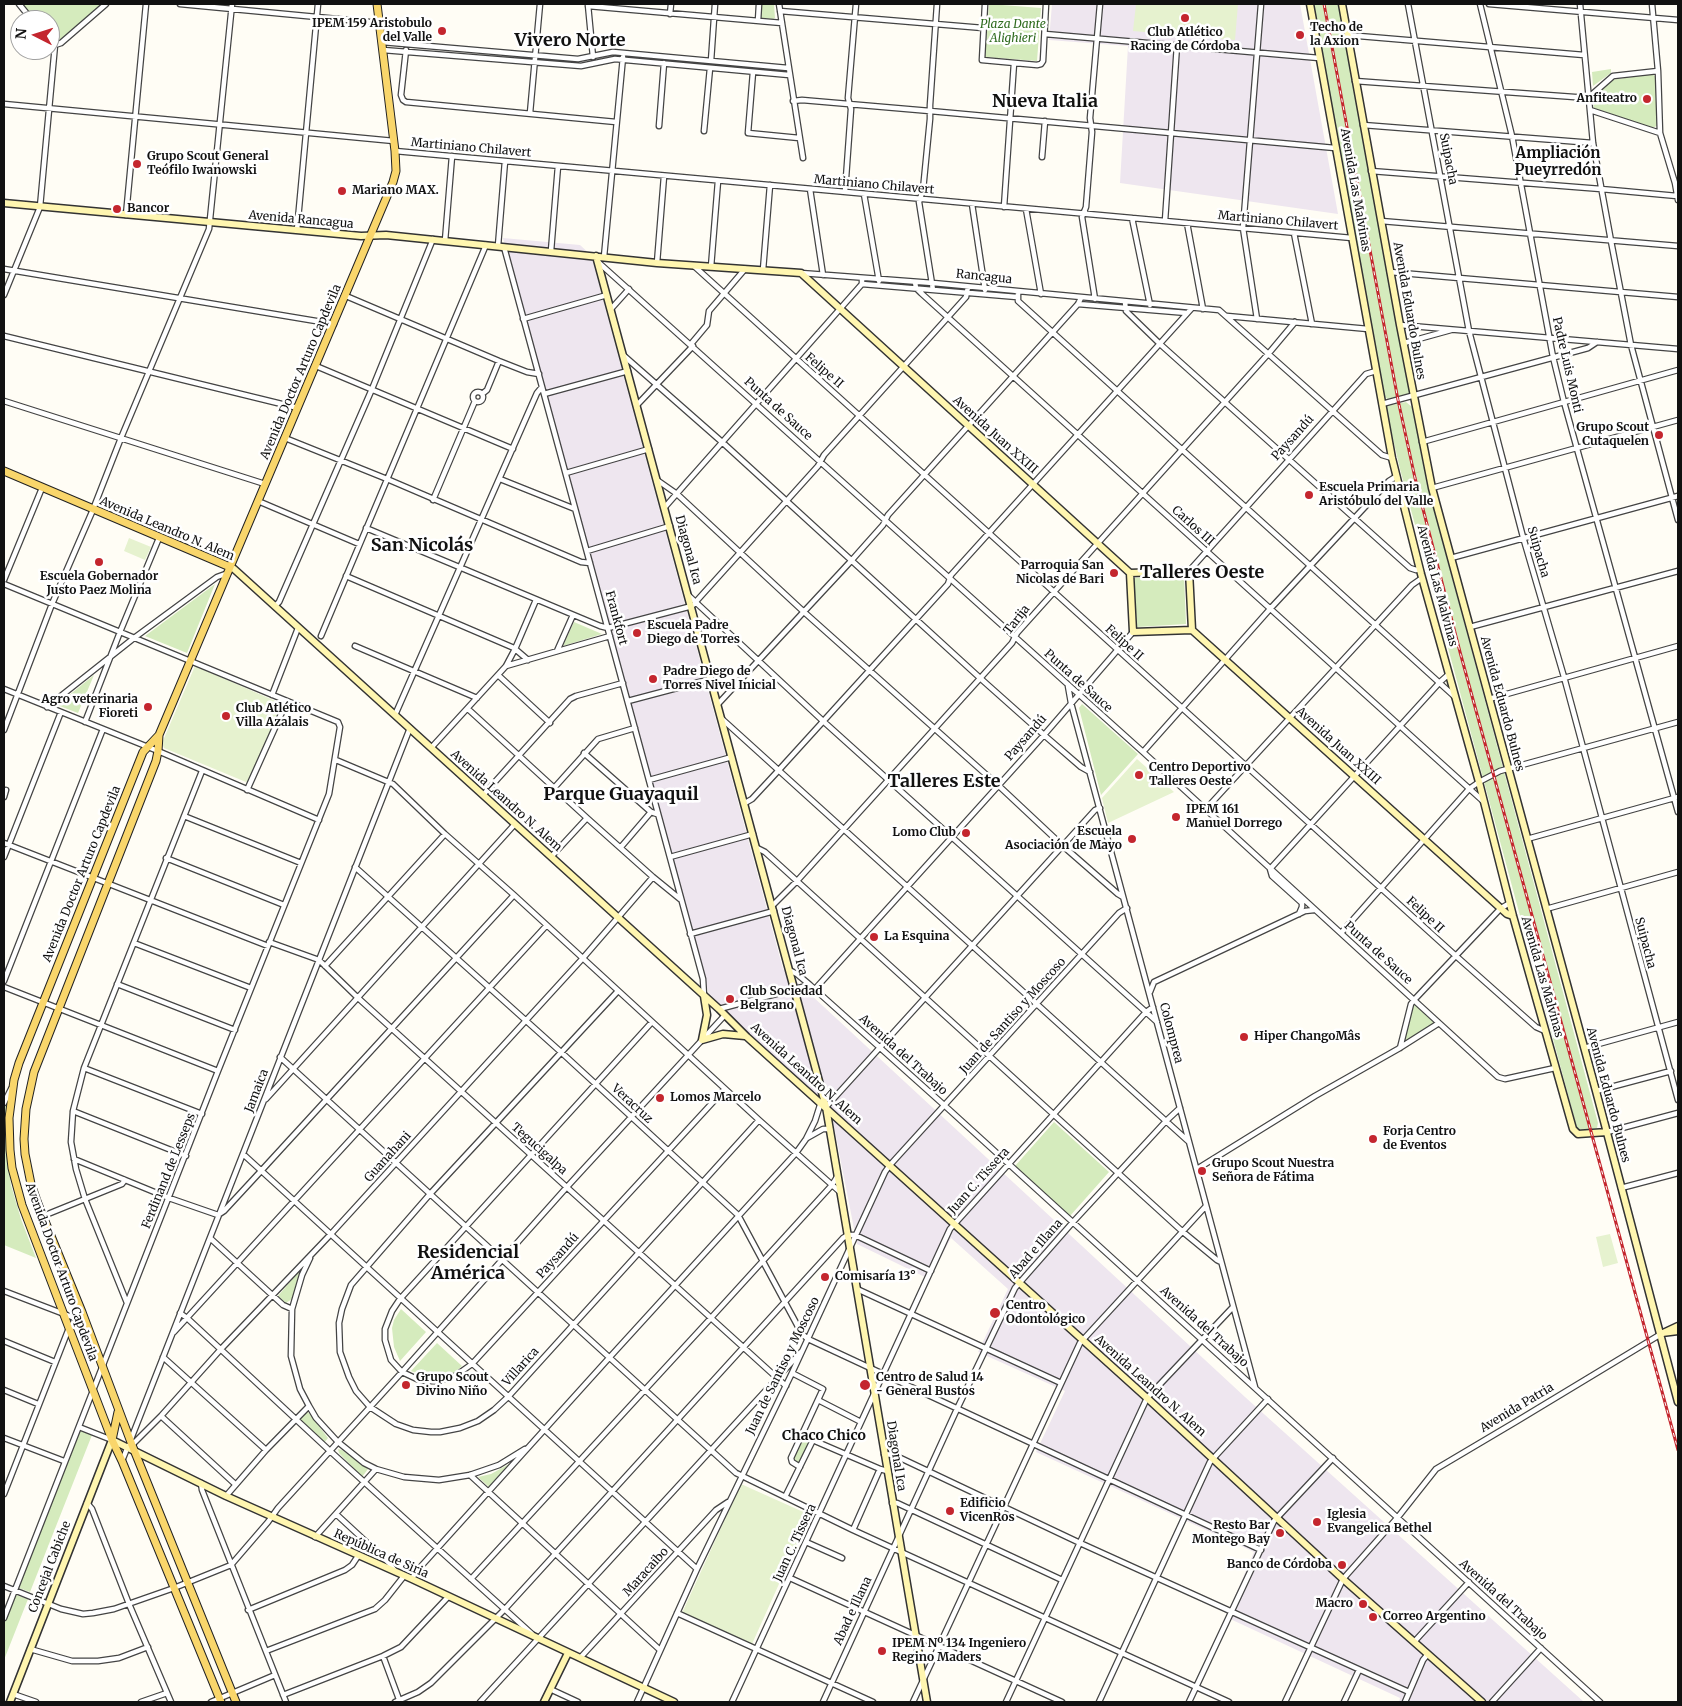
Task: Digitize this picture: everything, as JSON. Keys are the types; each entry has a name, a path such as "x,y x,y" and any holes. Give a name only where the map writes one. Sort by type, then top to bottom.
{"main road":[{"name":"Avenida Doctor Arturo Capdevila","path":"220,1700 112,1440 22,1206 12,1168 9,1132 13,1087 19,1063 146,747 158,735 346,296 395,176 394,140 377,4"},
{"name":"Avenida Las Malvinas","path":"1310,4 1392,458 1422,578 1479,782 1513,916 1555,1068 1575,1132 1581,1134 1607,1132"},
{"name":"Avenida Eduardo Bulnes","path":"1342,4 1371,171 1432,488 1678,1401"},
{"name":"Avenida Rancagua","path":"4,203 297,230 371,236 386,234 551,251 597,259"},
{"name":"Rancagua","path":"597,259 604,257 801,273"},
{"name":"Diagonal Ica","path":"597,259 689,596 694,604 711,679 791,971 824,1104 827,1129 848,1235 884,1454 883,1470 892,1503 927,1702"},
{"name":"Avenida Juan XXIII","path":"801,273 1130,573"},
{"name":"Avenida Leandro N. Alem","path":"4,471 229,570 234,569 719,1009 747,1037 824,1104 1019,1283 1148,1398 1343,1579 1482,1702"},
{"path":"1189,571 1192,630 1133,632 1130,573 1189,571"},
{"name":"Avenida Juan XXIII","path":"1192,630 1507,914 1513,916"},
{"name":"Avenida Doctor Arturo Capdevila","path":"158,735 158,751 109,884 34,1072 28,1096 25,1146 28,1171 43,1216 119,1409 131,1446 236,1702"},
{"path":"704,996 707,1014 702,1040 723,1034 747,1037"},
{"name":"Avenida Patria","path":"1661,1334 1678,1326"},
{"name":"Avenida Patria","path":"1661,1334 1678,1331"},
{"path":"112,1440 119,1409"},
{"name":"República de Siria","path":"112,1440 131,1446 226,1496 412,1579 538,1640 674,1702"},
{"name":"Concejal Cabiche","path":"10,1702 112,1440"},
{"path":"544,1702 568,1653"}],"street":[{"path":"60,43 106,4"},
{"path":"126,215 146,4"},
{"path":"180,4 231,6 380,23"},
{"path":"297,230 318,4"},
{"path":"530,114 540,4"},
{"path":"628,4 628,10"},
{"path":"670,14 671,4"},
{"path":"710,61 715,4"},
{"path":"758,21 759,4"},
{"path":"779,4 803,158"},
{"path":"845,192 851,109 848,98 856,4"},
{"path":"933,290 919,199 923,190 937,4"},
{"path":"985,4 982,60 1014,64 1041,64 1043,61 1047,4"},
{"path":"1095,299 1082,220 1086,207 1100,4"},
{"path":"1257,319 1242,228 1261,4"},
{"name":"Suipacha","path":"1408,4 1459,279 1480,377 1523,538 1564,677 1678,1100"},
{"name":"Padre Luis Monti","path":"1480,4 1512,136 1549,338 1564,402 1676,798 1678,812"},
{"path":"1489,4 1678,20"},
{"path":"1580,4 1593,143 1601,189 1631,345 1678,520"},
{"path":"1371,171 1601,189 1678,198 1671,167 1660,133 1658,71 1652,4"},
{"path":"593,64 588,5 782,24"},
{"path":"4,730 52,604 209,230 231,6"},
{"path":"780,11 983,28"},
{"path":"1045,34 1319,58"},
{"path":"1348,36 1584,55"},
{"path":"407,45 401,95 406,102 616,122"},
{"path":"383,46 407,45 578,59 609,52 788,68"},
{"path":"1164,221 1177,45"},
{"path":"383,46 406,51 581,66 611,59 790,76"},
{"path":"604,257 623,53"},
{"path":"4,295 40,206 52,60"},
{"path":"659,126 664,63"},
{"path":"1004,207 1014,64"},
{"path":"704,131 710,68"},
{"path":"1356,80 1588,98 1613,76 1658,71"},
{"path":"753,72 748,133 799,138"},
{"path":"793,101 850,104 1335,148"},
{"name":"Martiniano Chilavert","path":"4,104 394,140"},
{"path":"1590,110 1660,133"},
{"path":"1042,157 1045,121"},
{"path":"1363,125 1593,143"},
{"name":"Martiniano Chilavert","path":"395,151 1352,238"},
{"path":"445,240 452,156"},
{"name":"Frankfort","path":"505,161 501,246 539,374 628,701 703,979 704,996"},
{"path":"551,251 558,166"},
{"path":"1671,167 1677,166"},
{"path":"657,262 664,176"},
{"path":"710,266 718,181"},
{"path":"763,270 770,185"},
{"path":"810,189 823,275"},
{"path":"665,507 839,308 862,284 879,282 864,194"},
{"path":"972,204 985,291"},
{"path":"1026,208 1041,294"},
{"path":"1132,218 1150,310"},
{"path":"1381,221 1678,246"},
{"path":"1187,223 1203,309"},
{"path":"1294,233 1312,324"},
{"path":"275,606 279,602 372,390 433,239"},
{"path":"320,636 486,245"},
{"name":"Punta de Sauce","path":"597,259 1068,684 1500,1079 1555,1068"},
{"name":"Felipe II","path":"694,265 1053,593 1456,956 1536,1027 1545,1031"},
{"path":"4,269 334,324"},
{"path":"637,405 692,345 707,325 709,311 745,269"},
{"path":"1390,272 1678,298"},
{"name":"Rancagua","path":"801,273 862,278 933,290 1041,294 1219,310 1226,316 1368,329"},
{"path":"862,278 862,284"},
{"name":"Rancagua","path":"879,282 914,282 968,290"},
{"name":"Carlos III","path":"914,282 916,288 1484,802"},
{"path":"611,309 629,289"},
{"path":"366,528 536,600 608,628 694,604 948,317 968,290"},
{"path":"1018,294 1018,301 1455,696"},
{"path":"523,319 607,295"},
{"path":"346,296 499,361 527,372 539,374"},
{"path":"718,704 851,561 888,515 1078,304 1081,298"},
{"path":"1125,302 1124,308 1126,311 1160,344 1288,460 1410,568 1420,569"},
{"path":"1078,304 1187,313"},
{"path":"745,803 752,799 778,771 948,584 951,575 1192,308"},
{"path":"1226,316 1382,455 1392,458"},
{"name":"Tarija","path":"773,908 1012,643 1017,633 1269,353 1294,322"},
{"path":"1400,325 1678,350"},
{"path":"1404,343 1453,330"},
{"path":"4,336 298,408"},
{"path":"1382,404 1588,348 1597,342"},
{"path":"623,355 722,442 980,678 1081,767 1090,772"},
{"path":"433,500 475,401 473,396 475,392 482,394 486,390 499,361"},
{"path":"316,366 513,449"},
{"path":"1422,442 1678,370"},
{"path":"544,394 628,371"},
{"name":"Paysandú","path":"1189,571 1366,374 1376,371"},
{"path":"395,715 542,387"},
{"path":"4,400 265,484"},
{"path":"1432,488 1678,420"},
{"path":"285,438 581,562 590,563"},
{"path":"566,473 649,449"},
{"path":"1142,752 1270,609 1389,481 1396,476"},
{"path":"500,479 575,509"},
{"path":"657,480 677,494 804,612 999,786 1063,846 1123,897"},
{"path":"4,580 42,488"},
{"path":"1451,558 1678,496"},
{"path":"258,501 359,544"},
{"path":"587,551 670,526"},
{"path":"85,722 159,538"},
{"path":"47,707 134,638 229,570"},
{"path":"1470,627 1678,571"},
{"path":"346,576 515,649 528,660"},
{"path":"1206,810 1412,585 1422,578"},
{"path":"4,584 286,701 248,790"},
{"path":"431,748 506,666 536,600"},
{"path":"694,604 1157,1022"},
{"path":"557,651 573,615"},
{"path":"272,695 298,628"},
{"name":"Paysandú","path":"815,989 953,838 1133,632"},
{"path":"506,666 610,636"},
{"path":"356,646 477,698"},
{"path":"1490,699 1678,646"},
{"path":"1299,914 1302,903 1272,876 1270,870 1399,726 1449,674"},
{"path":"498,675 550,723"},
{"path":"628,701 711,679"},
{"path":"484,795 573,697 623,683"},
{"name":"Colomprea","path":"1068,684 1071,703 1255,1387"},
{"path":"4,688 319,820"},
{"name":"Ferdinand de Lesseps","path":"4,1618 331,787 340,727 338,722 286,701"},
{"path":"468,709 587,818 681,900"},
{"path":"4,857 6,844 61,712"},
{"path":"722,719 1189,1142"},
{"path":"1341,933 1469,789 1479,782 1508,769 1678,722"},
{"name":"Jamaica","path":"122,1461 131,1446 218,1215 410,728"},
{"path":"554,788 598,739 635,728"},
{"path":"4,980 103,729"},
{"path":"584,754 651,812 658,814"},
{"path":"649,780 732,757"},
{"path":"336,760 388,781 840,1192"},
{"path":"127,1303 85,1199 74,1159 71,1132 73,1112 84,1068 202,771"},
{"path":"4,797 6,790"},
{"path":"1527,839 1676,798"},
{"path":"412,1579 415,1573 488,1492 796,1153 806,1139 824,1104 879,1048 1095,810 1100,808"},
{"path":"621,848 651,812"},
{"path":"184,816 301,863"},
{"path":"551,857 587,818"},
{"path":"263,1103 515,824"},
{"path":"325,966 387,896 446,834"},
{"path":"670,857 753,834"},
{"name":"Tegucigalpa","path":"6,844 268,944 319,960 638,1254 786,1386"},
{"path":"757,848 765,852 1183,1232 1222,1262"},
{"path":"166,858 284,904"},
{"name":"Veracruz","path":"355,868 562,1053 738,1215 802,1334 808,1339 1260,1550"},
{"path":"1546,909 1678,872"},
{"name":"Guanahani","path":"131,1446 330,1235 524,1020 583,958 653,877"},
{"path":"74,1159 169,1198 218,1215 224,1211 327,1100 514,895"},
{"path":"1400,1048 1414,1000 1501,908 1510,903"},
{"path":"690,934 773,908"},
{"name":"Juan de Santiso y Moscoso","path":"637,1702 697,1569 890,1165 1119,913 1127,908"},
{"path":"1150,993 1154,982 1305,911 1314,910"},
{"path":"172,1335 546,926"},
{"path":"134,943 251,988"},
{"name":"Avenida del Trabajo","path":"791,971 798,974 944,1105 1600,1702"},
{"path":"1145,977 1154,982"},
{"path":"117,984 234,1030"},
{"path":"719,1009 810,985"},
{"path":"4,987 218,1071"},
{"name":"Villarica","path":"618,991 430,1194 351,1285 339,1323 338,1339 341,1358 348,1377 356,1391 370,1406 388,1419 404,1427 421,1431 440,1432 460,1428 478,1421 494,1410 508,1397 759,1120"},
{"name":"Juan C. Tissera","path":"732,1702 820,1514 882,1374 954,1224 1146,1012 1153,1007"},
{"path":"4,1586 48,1604 83,1614 102,1612 129,1604 230,1565 330,1450 725,1015"},
{"path":"402,1372 391,1360 385,1340 385,1329 392,1311 400,1299 652,1022"},
{"path":"1584,1048 1678,1022"},
{"path":"1197,1169 1315,1096 1400,1048 1439,1023"},
{"path":"280,1057 711,1451 741,1476 853,1530 1229,1702"},
{"path":"84,1068 202,1114"},
{"path":"1596,1091 1671,1071"},
{"path":"4,1103 13,1087"},
{"name":"Paysandú","path":"402,1372 417,1379 436,1381 455,1376 472,1364 725,1089"},
{"name":"Abad e Illana","path":"822,1702 958,1409 1019,1283 1118,1173 1180,1108"},
{"path":"73,1112 186,1156"},
{"path":"1607,1132 1678,1114"},
{"path":"815,1121 827,1129"},
{"path":"806,1139 827,1129"},
{"path":"243,1154 697,1569"},
{"path":"1621,1188 1678,1173"},
{"path":"471,1579 832,1185 837,1177"},
{"path":"43,1216 122,1184 125,1180"},
{"path":"912,1702 1082,1340 1206,1206"},
{"path":"383,1656 398,1702 431,1683 556,1554 843,1238 848,1235 856,1235 931,1271"},
{"path":"210,1238 283,1306 292,1309"},
{"path":"312,1254 302,1276 292,1309 291,1356 300,1389 308,1406 316,1418 338,1442 364,1463 376,1469 421,1480 439,1480 470,1475 499,1465 532,1444"},
{"path":"857,1289 1061,1382"},
{"path":"4,1292 85,1322"},
{"path":"1006,1702 1148,1398 1234,1306"},
{"path":"180,1314 187,1318 538,1640"},
{"path":"4,1494 5,1487 69,1328"},
{"name":"Avenida Patria","path":"1285,1702 1343,1579 1398,1517 1436,1469 1661,1334"},
{"path":"4,1341 55,1362"},
{"path":"480,1702 803,1349"},
{"path":"163,1357 266,1450"},
{"path":"792,1373 823,1388 790,1458 792,1462 800,1467"},
{"path":"4,1390 38,1404"},
{"path":"1099,1702 1212,1459 1268,1399"},
{"path":"818,1400 861,1422"},
{"path":"226,1496 308,1406"},
{"path":"161,1416 236,1484"},
{"name":"República de Siria","path":"79,1427 112,1440"},
{"path":"801,1435 883,1470 879,1473 853,1530"},
{"path":"4,1438 64,1462"},
{"path":"786,1497 813,1440"},
{"path":"884,1454 894,1455 1003,1507 1409,1692"},
{"path":"1189,1702 1260,1550 1277,1518 1332,1458"},
{"path":"315,1536 376,1469"},
{"path":"470,1475 660,1650"},
{"path":"201,1483 230,1565 286,1702"},
{"name":"Maracaibo","path":"580,1658 622,1615 716,1510 729,1502"},
{"path":"88,1503 92,1508 129,1604 171,1702"},
{"path":"892,1503 898,1503 1062,1580"},
{"path":"336,1514 389,1563 396,1572"},
{"path":"806,1542 842,1558"},
{"path":"248,1610 345,1570 352,1565 358,1556"},
{"path":"266,1651 375,1609 385,1600 404,1576"},
{"path":"790,1578 1016,1681 1052,1700 1062,1702"},
{"path":"1414,1642 1469,1582"},
{"path":"283,1695 383,1656 406,1643 448,1597"},
{"path":"678,1613 873,1702"},
{"path":"30,1649 72,1661 98,1662 119,1658 148,1647"},
{"path":"1492,1702 1541,1648"},
{"path":"1405,1702 1423,1660 1428,1654"},
{"path":"1344,1702 1359,1670"},
{"path":"211,1702 220,1700 275,1675"},
{"path":"550,1689 578,1702"},
{"path":"141,1702 167,1693"},
{"path":"13,1694 36,1702"}],"shaded area":[{"path":"1052,4 1300,4 1338,214 1120,183 1128,46 1049,40"},
{"path":"503,238 580,245 591,255 783,969 1245,1397 1584,1702 1399,1702 1400,1698 1226,1617 1254,1552 1036,1452 1065,1391 978,1352 1008,1289 951,1238 929,1279 857,1244 831,1111 709,995"}],"green space":[{"path":"19,4 106,4 60,43 60,10 24,10"},
{"path":"760,4 774,4 775,18 761,18"},
{"name":"Plaza Dante Alighieri","path":"989,4 1041,8 1037,61 985,57"},
{"name":"Club Atlético Racing de Córdoba","path":"1136,4 1238,4 1235,40 1133,31"},
{"path":"1314,4 1341,4 1410,389 1409,394 1388,399 1384,397"},
{"path":"1611,69 1611,73 1593,86 1592,72"},
{"path":"1652,74 1656,77 1658,125 1653,128 1594,108 1592,99 1611,80"},
{"path":"1406,402 1412,407 1427,484 1598,1123 1597,1128 1583,1131 1577,1128 1400,469 1386,409 1387,406"},
{"path":"129,538 151,547 145,560 124,551"},
{"path":"1184,575 1186,624 1137,627 1134,578"},
{"path":"215,584 187,653 145,636"},
{"path":"574,622 602,634 563,646"},
{"name":"Club Atlético Villa Azalais","path":"195,666 280,703 282,706 249,781 246,782 164,748 162,743"},
{"path":"94,675 78,713 57,705"},
{"path":"1082,704 1138,754 1101,795 1079,708"},
{"name":"Centro Deportivo Talleres Oeste","path":"1137,759 1174,792 1108,823 1102,798"},
{"path":"1414,1000 1439,1023 1400,1048"},
{"path":"9,1096 5,1125 11,1185 21,1219 36,1258 4,1245 4,1108"},
{"path":"1054,1122 1109,1172 1070,1216 1015,1166"},
{"path":"1610,1234 1618,1263 1603,1267 1596,1237"},
{"path":"300,1270 292,1299 286,1303 278,1296"},
{"path":"401,1309 426,1332 400,1361 394,1347 392,1328 394,1320"},
{"path":"437,1343 462,1366 453,1374 445,1377 425,1376 411,1371"},
{"path":"308,1412 328,1438 324,1443 299,1419"},
{"path":"78,1430 92,1435 30,1592 19,1588"},
{"path":"804,1438 811,1441 799,1464 793,1460"},
{"path":"338,1449 368,1469 362,1477 339,1453"},
{"path":"511,1463 489,1487 478,1477 491,1474"},
{"path":"741,1484 810,1515 752,1644 682,1613"},
{"path":"16,1595 28,1599 4,1660 4,1624"}],"railway":[{"path":"1324,4 1398,400 1415,478 1460,652 1678,1450"}],"place":[{"name":"Club Atlético Racing de Córdoba","path":"1185,18"},
{"name":"IPEM 159 Aristobulo del Valle","path":"442,31"},
{"name":"Techo de la Axion","path":"1300,35"},
{"name":"Anfiteatro","path":"1647,99"},
{"name":"Grupo Scout General Teófilo Iwanowski","path":"137,164"},
{"name":"Mariano MAX.","path":"342,191"},
{"name":"Bancor","path":"117,209"},
{"name":"Grupo Scout Cutaquelen","path":"1659,435"},
{"name":"Escuela Primaria Aristóbulo del Valle","path":"1309,495"},
{"name":"Escuela Gobernador Justo Paez Molina","path":"99,562"},
{"name":"Parroquia San Nicolas de Bari","path":"1114,573"},
{"name":"Escuela Padre Diego de Torres","path":"637,633"},
{"name":"Padre Diego de Torres Nivel Inicial","path":"653,679"},
{"name":"Agro veterinaria Fioreti","path":"148,707"},
{"name":"Club Atlético Villa Azalais","path":"226,716"},
{"name":"Centro Deportivo Talleres Oeste","path":"1139,775"},
{"name":"IPEM 161 Manuel Dorrego","path":"1176,817"},
{"name":"Lomo Club","path":"966,833"},
{"name":"Escuela Asociación de Mayo","path":"1132,839"},
{"name":"La Esquina","path":"874,937"},
{"name":"Club Sociedad Belgrano","path":"730,999"},
{"name":"Hiper ChangoMâs","path":"1244,1037"},
{"name":"Lomos Marcelo","path":"660,1098"},
{"name":"Forja Centro de Eventos","path":"1373,1139"},
{"name":"Grupo Scout Nuestra Señora de Fátima","path":"1202,1171"},
{"name":"Comisaría 13°","path":"825,1277"},
{"name":"Centro Odontológico","path":"995,1313"},
{"name":"Grupo Scout Divino Niño","path":"406,1385"},
{"name":"Centro de Salud 14 - General Bustos","path":"865,1385"},
{"name":"Edificio VicenRos","path":"950,1511"},
{"name":"Iglesia Evangelica Bethel","path":"1317,1522"},
{"name":"Resto Bar Montego Bay","path":"1280,1533"},
{"name":"Banco de Córdoba","path":"1342,1565"},
{"name":"Macro","path":"1363,1604"},
{"name":"Correo Argentino","path":"1373,1617"},
{"name":"IPEM Nº 134 Ingeniero Regino Maders","path":"882,1651"}],"district":[{"name":"Vivero Norte","path":"570,41"},
{"name":"Nueva Italia","path":"1045,102"},
{"name":"Ampliación Pueyrredón","path":"1558,162"},
{"name":"San Nicolás","path":"422,546"},
{"name":"Talleres Oeste","path":"1202,573"},
{"name":"Talleres Este","path":"944,782"},
{"name":"Parque Guayaquil","path":"621,795"},
{"name":"Residencial América","path":"468,1263"},
{"name":"Chaco Chico","path":"824,1436"}]}
